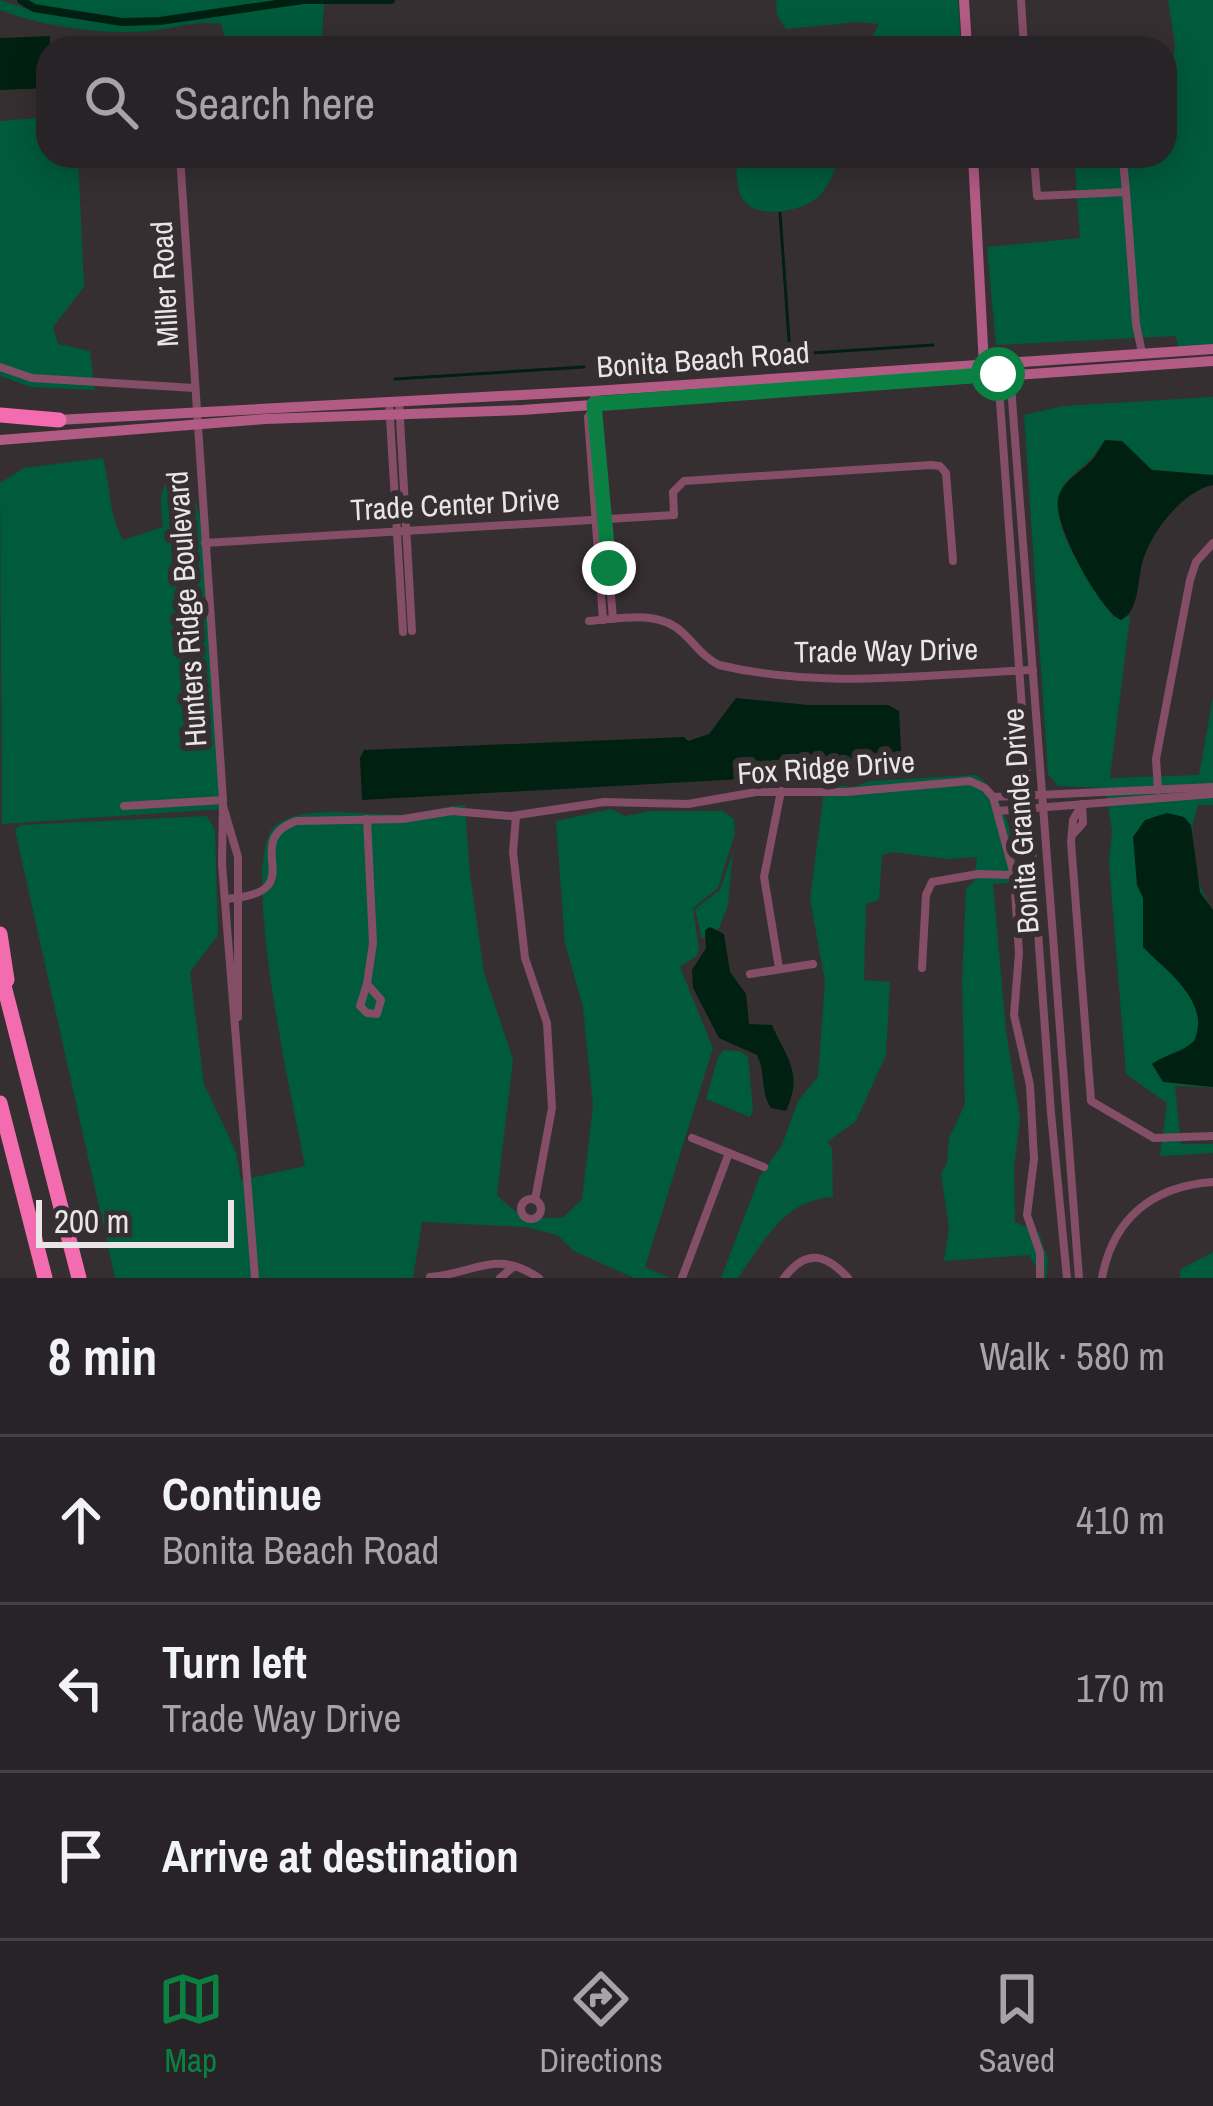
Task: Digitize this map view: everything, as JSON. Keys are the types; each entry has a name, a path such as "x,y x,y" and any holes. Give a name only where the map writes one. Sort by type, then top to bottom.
{"highway":[{"path":"0,420 59,420"},
{"path":"0,934 9,1007"},
{"path":"0,970 79,1278"},
{"path":"0,1103 45,1278"}],"street":[{"path":"964,0 966,36"},
{"path":"1021,0 1023,36"},
{"name":"Miller Road","path":"181,168 196,417"},
{"name":"Bonita Grande Drive","path":"974,168 1033,670 1078,1278"},
{"path":"1035,168 1037,196 1126,192"},
{"path":"1124,168 1142,352"},
{"name":"Bonita Beach Road","path":"196,417 594,402 1213,349"},
{"name":"Bonita Beach Road","path":"997,368 1213,361"},
{"path":"0,367 32,378 194,388"},
{"name":"Bonita Grande Drive","path":"997,368 1066,1278"},
{"path":"594,402 608,620"},
{"path":"394,408 408,632"},
{"path":"59,420 196,417"},
{"path":"0,440 196,417"},
{"name":"Hunters Ridge Boulevard","path":"196,417 223,803 238,857 238,1022"},
{"name":"Trade Center Drive","path":"206,543 674,515 673,492 684,482 936,465 946,473 952,561"},
{"path":"1158,790 1156,759 1190,580 1196,562 1213,543"},
{"name":"Trade Way Drive","path":"589,621 663,620 719,665 802,679 896,680 1033,670"},
{"name":"Fox Ridge Drive","path":"239,898 257,897 268,887 274,840 285,825 296,821 412,818 452,811 516,816 604,802 688,804 781,791 846,792 970,781 993,797 1042,794 1083,799"},
{"path":"998,811 1158,790 1213,791"},
{"path":"778,968 764,878 781,791"},
{"path":"1083,799 1213,791"},
{"path":"993,797 1014,875 1019,952 1014,1015 1030,1085 1034,1159 1027,1215 1040,1253 1040,1278"},
{"path":"1083,799 1083,823 1072,834 1091,1101 1154,1138 1213,1136"},
{"path":"124,806 223,803"},
{"name":"Hunters Ridge Boulevard","path":"223,803 225,899 255,1278"},
{"path":"516,816 513,852 525,958 547,1023 551,1087 549,1131 535,1200"},
{"path":"367,819 373,943 367,984"},
{"path":"922,968 926,896 932,882 978,874 1014,875"},
{"path":"225,899 239,898"},
{"path":"750,974 813,964"},
{"path":"692,1138 764,1167"},
{"path":"682,1278 729,1153"},
{"path":"1056,1167 1069,1166"},
{"path":"1102,1278 1116,1236 1138,1207 1171,1188 1213,1182"},
{"path":"784,1278 797,1263 818,1256 832,1261 848,1278"},
{"path":"430,1276 454,1277 465,1268 493,1261 539,1278"},
{"path":"500,1278 513,1268"}],"green space":[{"path":"0,0 33,11 122,25 324,4 322,36 224,36 221,24 202,23 130,32 92,31 0,10"},
{"path":"13,0 303,0 120,19 66,14"},
{"path":"776,0 958,0 960,36 873,36 879,24 858,22 786,29 777,15"},
{"path":"1168,0 1213,0 1213,345 1179,347 1175,336 996,345 987,247 1080,238 1075,168 1177,168 1174,36"},
{"path":"36,118 36,168 79,168 84,287 53,327 58,344 90,351 95,390 31,387 0,376 0,121"},
{"path":"736,168 834,168 828,184 810,203 771,212 745,202"},
{"path":"1213,397 1213,475 1152,470 1100,446 1066,482 1058,503 1065,537 1084,573 1113,617 1130,616 1110,778 1199,775 1213,697 1213,805 1198,805 1192,846 1200,886 1213,910 1213,1087 1175,1086 1181,1144 1213,1144 1213,1153 1160,1156 1167,1103 1126,1074 1109,862 1112,831 1105,788 1058,786 1048,774 1024,415 1063,406"},
{"path":"103,458 123,540 163,527 162,496 171,478 178,473 191,483 203,529 221,809 2,824 0,483 24,468"},
{"path":"976,775 1002,808 1021,882 993,884 1006,1031 1020,1119 1014,1166 1015,1222 1039,1233 1048,1260 1046,1278 1036,1278 1038,1270 1029,1255 944,1261 949,1227 941,1174 949,1138 965,1104 966,888 974,882 977,857 946,859 893,852 882,855 879,900 866,904 864,980 890,982 886,1055 856,1121 827,1142 832,1148 833,1197 788,1214 738,1278 721,1278 760,1176 782,1145 798,1101 818,1077 825,981 810,899 825,784 853,787 870,781"},
{"path":"465,805 484,973 513,1059 497,1195 519,1213 543,1218 563,1217 582,1200 593,1105 583,1008 565,943 556,821 611,809 625,816 651,811 723,811 734,819 735,833 718,888 693,908 697,956 680,967 713,1048 645,1267 669,1278 634,1278 574,1251 557,1235 526,1227 422,1222 413,1278 115,1278 15,830 20,825 207,816 215,830 218,935 190,972 204,1084 236,1152 241,1180 305,1166 265,932 265,846 276,825 305,814 396,815"},
{"path":"733,852 728,905 719,928 702,939 695,909 720,890"},
{"path":"724,1050 748,1057 750,1117 706,1099"},
{"path":"1213,1252 1213,1278 1179,1278 1181,1269"}],"shaded area":[{"path":"36,37 36,88 0,90 0,38"},
{"path":"1105,440 1122,441 1152,470 1213,475 1213,485 1180,504 1154,537 1143,560 1132,610 1121,620 1090,584 1058,511 1064,486"},
{"path":"736,698 809,705 888,705 899,711 902,768 872,770 866,755 845,771 815,775 362,800 360,758 364,750 684,737 688,741 709,734"},
{"path":"1167,813 1184,817 1191,825 1200,892 1213,910 1213,1087 1163,1082 1152,1064 1194,1041 1198,1026 1197,1012 1182,986 1143,947 1143,898 1137,885 1133,837 1145,820"},
{"path":"710,927 724,934 730,972 746,994 749,1024 772,1025 787,1056 793,1086 786,1111 771,1108 757,1055 719,1038 693,988 692,970 706,948 705,930"}],"waterway":[{"path":"21,0 34,8 122,22 303,0"},
{"path":"306,0 391,0"},
{"path":"780,213 790,354"},
{"path":"611,366 933,345"},
{"path":"395,379 584,367"}],"route":[{"path":"609,568 594,404 998,374"}]}
